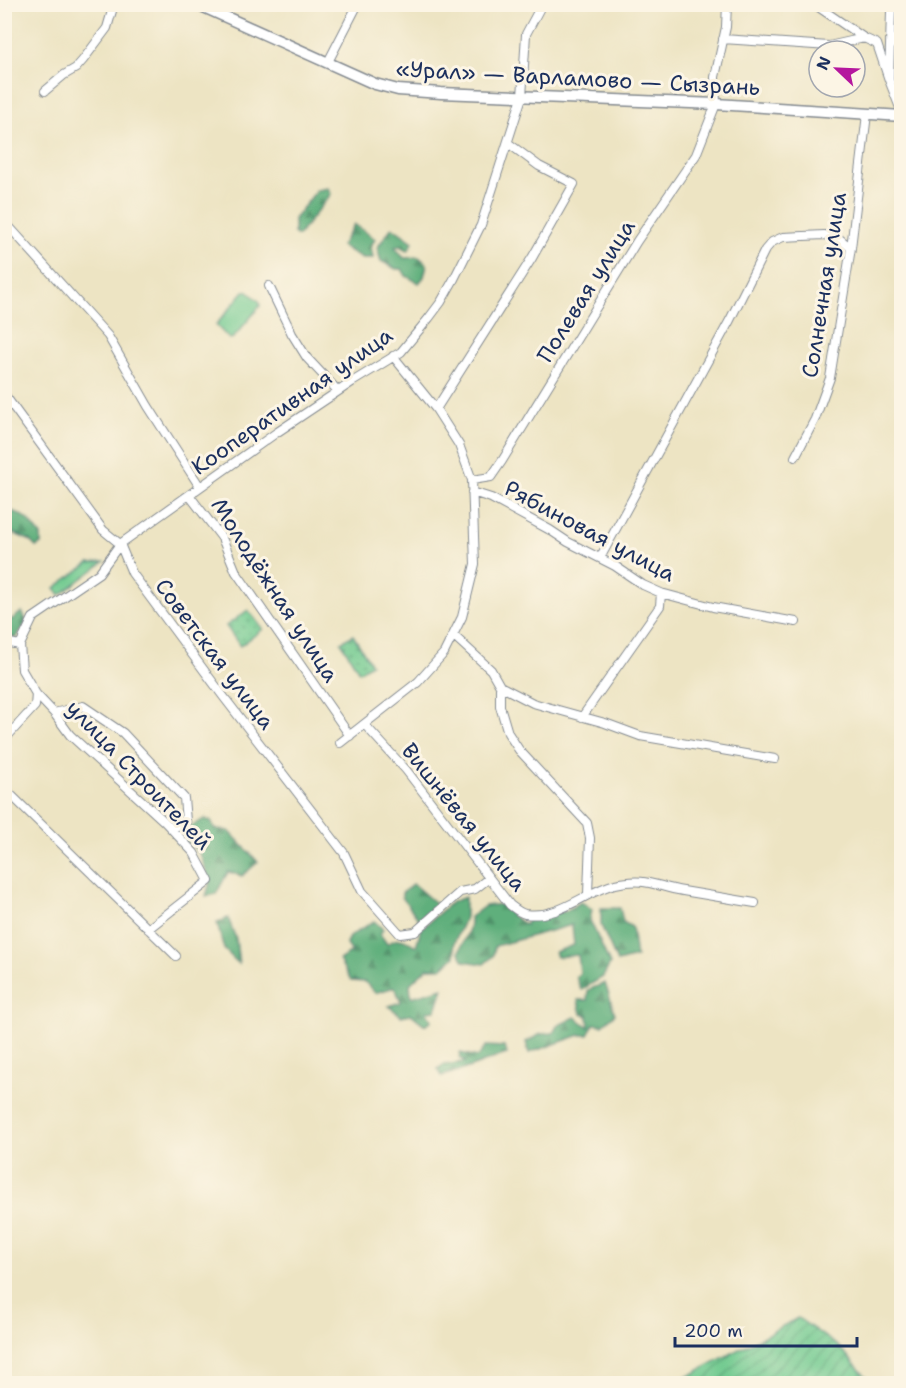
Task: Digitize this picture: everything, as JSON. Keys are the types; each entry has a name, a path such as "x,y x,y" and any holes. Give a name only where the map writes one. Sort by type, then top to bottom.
{"main road":[{"name":"«Урал» — Варламово — Сызрань","path":"197,4 375,84 398,90 902,114"}],"street":[{"path":"45,91 83,60 107,28 114,4"},
{"path":"328,62 358,4"},
{"name":"Кооперативная улица","path":"20,645 33,618 99,573 120,544 338,391 401,352 429,318 454,279 480,225 522,97 526,34 542,4"},
{"path":"716,104 715,77 727,4"},
{"path":"814,4 864,38 877,44 902,114"},
{"path":"889,80 891,10 894,4"},
{"path":"723,39 829,46 864,38"},
{"name":"Полевая улица","path":"472,480 490,477 502,461 637,241 696,155 716,104"},
{"name":"Солнечная улица","path":"795,457 815,419 830,378 851,248 867,114"},
{"path":"436,409 532,258 574,184 539,166 508,143"},
{"path":"4,220 108,336 148,406 200,487"},
{"path":"600,558 697,381 765,250 772,242 783,237 824,235 837,237 851,248"},
{"path":"269,286 292,334 307,358 338,391"},
{"path":"340,743 418,682 444,654 462,617 475,564 472,480 459,446 436,409 393,356"},
{"name":"Советская улица","path":"4,394 104,530 120,544 132,573 344,853 362,891 400,934 415,932 460,892 475,889 489,878"},
{"name":"Рябиновая улица","path":"472,492 491,498 661,593 713,607 796,622"},
{"name":"Молодёжная улица","path":"189,495 222,538 236,572 350,736"},
{"path":"582,717 660,606 661,593"},
{"path":"453,635 491,670 500,686 500,706 508,733 519,750 587,823 590,838 588,894 614,885 641,880 679,890 755,903"},
{"path":"4,642 20,645"},
{"name":"улица Строителей","path":"20,645 22,670 36,694 70,735 194,853 209,881 148,929"},
{"path":"500,686 533,703 640,736 775,759"},
{"path":"4,740 35,706 36,694"},
{"path":"54,713 83,706 123,733 184,798 186,821 171,829"},
{"name":"Вишнёвая улица","path":"365,725 406,771 510,905 523,914 541,914 563,909 588,894"},
{"path":"4,788 176,956"}],"green space":[{"path":"328,188 331,194 298,236 294,233 294,219 317,190"},
{"path":"354,224 375,239 371,246 373,258 362,258 341,246"},
{"path":"392,227 413,242 408,251 400,246 395,247 404,258 419,257 427,264 424,277 419,283 406,276 402,269 396,269 381,261 377,248"},
{"path":"244,291 260,302 260,306 233,338 229,339 216,325"},
{"path":"5,510 22,515 30,522 41,536 41,544 36,547 29,540 13,533 5,548"},
{"path":"104,562 60,595 55,588 89,563"},
{"path":"248,610 263,629 240,646 226,626"},
{"path":"5,612 11,620 22,612 27,622 16,638 5,634"},
{"path":"353,635 371,664 359,672 341,642"},
{"path":"205,819 211,821 215,829 229,831 258,862 242,876 228,872 216,894 206,896 210,882 200,854 183,837 191,826"},
{"path":"413,884 436,904 419,920 402,897 402,893"},
{"path":"465,897 465,918 454,943 455,956 442,968 427,968 410,984 411,997 443,988 436,1010 426,1011 432,1020 425,1025 411,1014 401,1016 389,1006 401,1002 395,987 375,993 365,982 351,981 339,960 352,952 346,943 349,937 374,921 383,929 380,934 387,944 402,939 416,946 421,929 452,902"},
{"path":"581,902 592,909 590,920 610,964 603,977 581,990 576,977 580,973 578,955 557,957 555,952 574,945 572,925 495,946 493,956 484,964 464,961 459,952 468,931 470,917 485,906 502,904 511,915 526,925 528,918 566,911"},
{"path":"601,908 620,908 623,922 632,927 636,957 617,962 601,925"},
{"path":"228,918 236,939 239,964 224,949 217,923"},
{"path":"605,983 615,1014 603,1025 594,1024 588,1035 580,1035 529,1053 526,1042 541,1034 553,1033 557,1026 575,1017 589,1027 588,1016 581,1014 578,1000 587,1000 588,990"},
{"path":"486,1046 505,1047 507,1054 441,1076 438,1069 443,1065 465,1062 460,1058 460,1053 478,1057"},
{"path":"798,1318 838,1346 872,1383 675,1383"}]}
